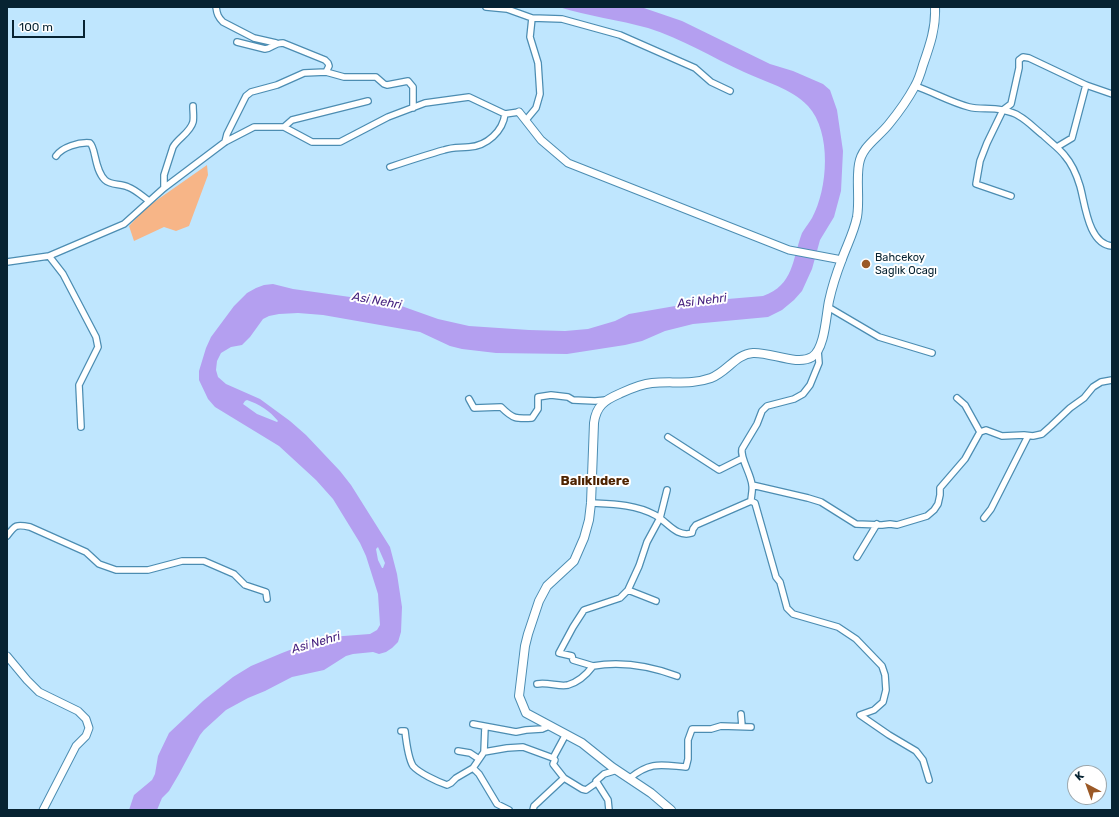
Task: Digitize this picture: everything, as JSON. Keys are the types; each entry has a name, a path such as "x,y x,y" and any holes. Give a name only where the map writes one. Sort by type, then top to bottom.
{"main road":[{"path":"670,810 651,793 617,770 582,743 526,713 519,696 525,646 543,593 551,581 574,562 584,538 589,520 595,416 598,408 607,400 630,389 646,384 692,382 710,379 739,358 749,354 762,353 800,360 811,358 818,350 836,276 838,259 855,225 858,206 858,173 861,156 869,144 888,125 915,86 932,38 935,20 935,7"}],"street":[{"path":"216,7 219,19 254,38 283,43 325,60 329,66 326,72"},
{"path":"486,7 507,9 532,18 562,19 620,34 695,68 711,82 730,91"},
{"path":"526,120 536,108 540,94 538,63 530,37 532,18"},
{"path":"237,42 265,49 276,43"},
{"path":"1011,196 976,184 980,160 1003,110 1011,104 1019,68 1019,60 1023,57 1029,58 1086,85 1112,94"},
{"path":"225,142 227,134 246,96 251,92 277,85 304,73 326,72 344,77 376,77 387,85 408,82 412,87 413,108"},
{"path":"1057,147 1072,138 1086,85"},
{"path":"915,86 956,103 973,108 1003,110 1019,115 1057,147 1065,156 1072,167 1080,186 1089,223 1095,235 1101,242 1108,246 1112,246"},
{"path":"7,262 49,256 124,224 164,188 225,142 254,127 284,127 312,142 340,142 388,118 426,103 469,97 504,114 519,112 541,140 568,163 789,250 838,259"},
{"path":"284,127 292,120 368,101"},
{"path":"164,188 164,176 173,147 192,124 193,106"},
{"path":"390,167 451,148 470,148 478,146 496,134 504,121 504,114"},
{"path":"56,156 68,147 90,143 94,149 96,166 104,179 113,184 129,187 149,201"},
{"path":"49,256 63,274 96,337 98,347 79,386 81,427"},
{"path":"828,307 879,337 932,353"},
{"path":"751,501 752,485 741,453 742,449 757,424 762,411 767,406 794,399 803,394 810,385 820,363 818,350"},
{"path":"752,485 821,502 856,524 897,525 927,516 934,510 938,504 940,488 965,459 980,432 986,430 1002,436 1033,436 1042,434 1070,408 1084,398 1093,387 1101,382 1112,380"},
{"path":"469,399 474,408 501,407 510,415 519,419 532,418 538,408 538,397 551,395 568,397 573,400 607,400"},
{"path":"957,398 965,405 980,432"},
{"path":"984,518 991,509 1028,436"},
{"path":"668,437 719,470 743,458"},
{"path":"666,490 660,518 647,542 639,566 628,590 620,598 584,610 559,653 572,656 573,660 593,666 611,663 622,664 657,670 677,676"},
{"path":"591,503 630,506 655,514 674,530 688,534 692,532 696,525 751,501"},
{"path":"751,501 755,503 758,510 776,577 780,582 787,608 793,614 838,627 856,639 882,666 885,675 886,690 883,702 874,710 860,715 916,751 923,760 929,780"},
{"path":"857,557 877,524"},
{"path":"7,536 14,527 21,525 30,527 86,552 99,564 116,570 148,570 182,561 204,561 234,574 245,585 266,592 267,599"},
{"path":"628,590 656,601"},
{"path":"7,656 39,692 78,711 86,719 89,728 86,736 76,746 43,810"},
{"path":"537,684 544,683 568,685 587,674 593,666"},
{"path":"741,714 742,726"},
{"path":"473,724 516,732 542,729 549,726"},
{"path":"630,778 639,772 658,764 686,767 688,759 688,740 692,729 711,729 720,726 751,727"},
{"path":"401,731 405,731 407,748 413,765 439,782 447,785 473,768 484,752 485,727"},
{"path":"566,734 553,758 555,760 554,764 564,778 586,790 596,784 596,782 604,774 617,770"},
{"path":"484,752 523,746 553,758"},
{"path":"458,751 470,753 479,759"},
{"path":"473,768 482,779 497,804 509,810"},
{"path":"533,810 534,806 564,778"},
{"path":"596,784 608,800 609,810"}],"shaded area":[{"path":"207,165 208,175 189,226 176,231 164,227 134,241 129,226 147,207"}],"water":[{"name":"Asi Nehri","path":"559,7 641,7 682,21 770,64 793,71 823,84 830,90 837,110 843,151 841,191 834,217 820,240 812,269 802,291 782,310 768,317 693,324 665,331 642,341 567,354 496,353 462,349 450,346 420,332 323,315 298,313 279,314 263,319 242,345 231,347 221,353 217,361 216,370 218,377 226,384 260,399 290,421 306,435 351,485 390,547 397,574 402,607 401,632 398,642 386,652 379,654 373,652 353,654 346,656 324,670 292,677 226,710 200,735 169,791 162,798 157,810 129,810 134,795 152,780 155,774 158,756 169,733 203,701 233,677 251,666 308,643 330,637 370,634 377,630 380,625 378,594 366,556 360,543 333,499 316,480 279,446 215,407 208,399 199,380 199,371 211,337 234,306 247,293 264,285 273,284 293,289 393,303 438,319 469,326 565,331 588,329 615,321 629,314 704,301 763,296 781,285 786,278 793,262 802,233 812,218 817,206 822,192 824,177 824,145 821,130 816,117 808,106 794,94 778,86 744,72 660,32 637,25","holes":["247,400 264,408 278,421 277,422 257,414 243,404","378,547 385,563 383,568 378,560 376,549"]}],"place":[{"name":"Bahcekoy Saglık Ocagı","path":"866,264"}],"district":[{"name":"Balıklıdere","path":"595,481"}]}
